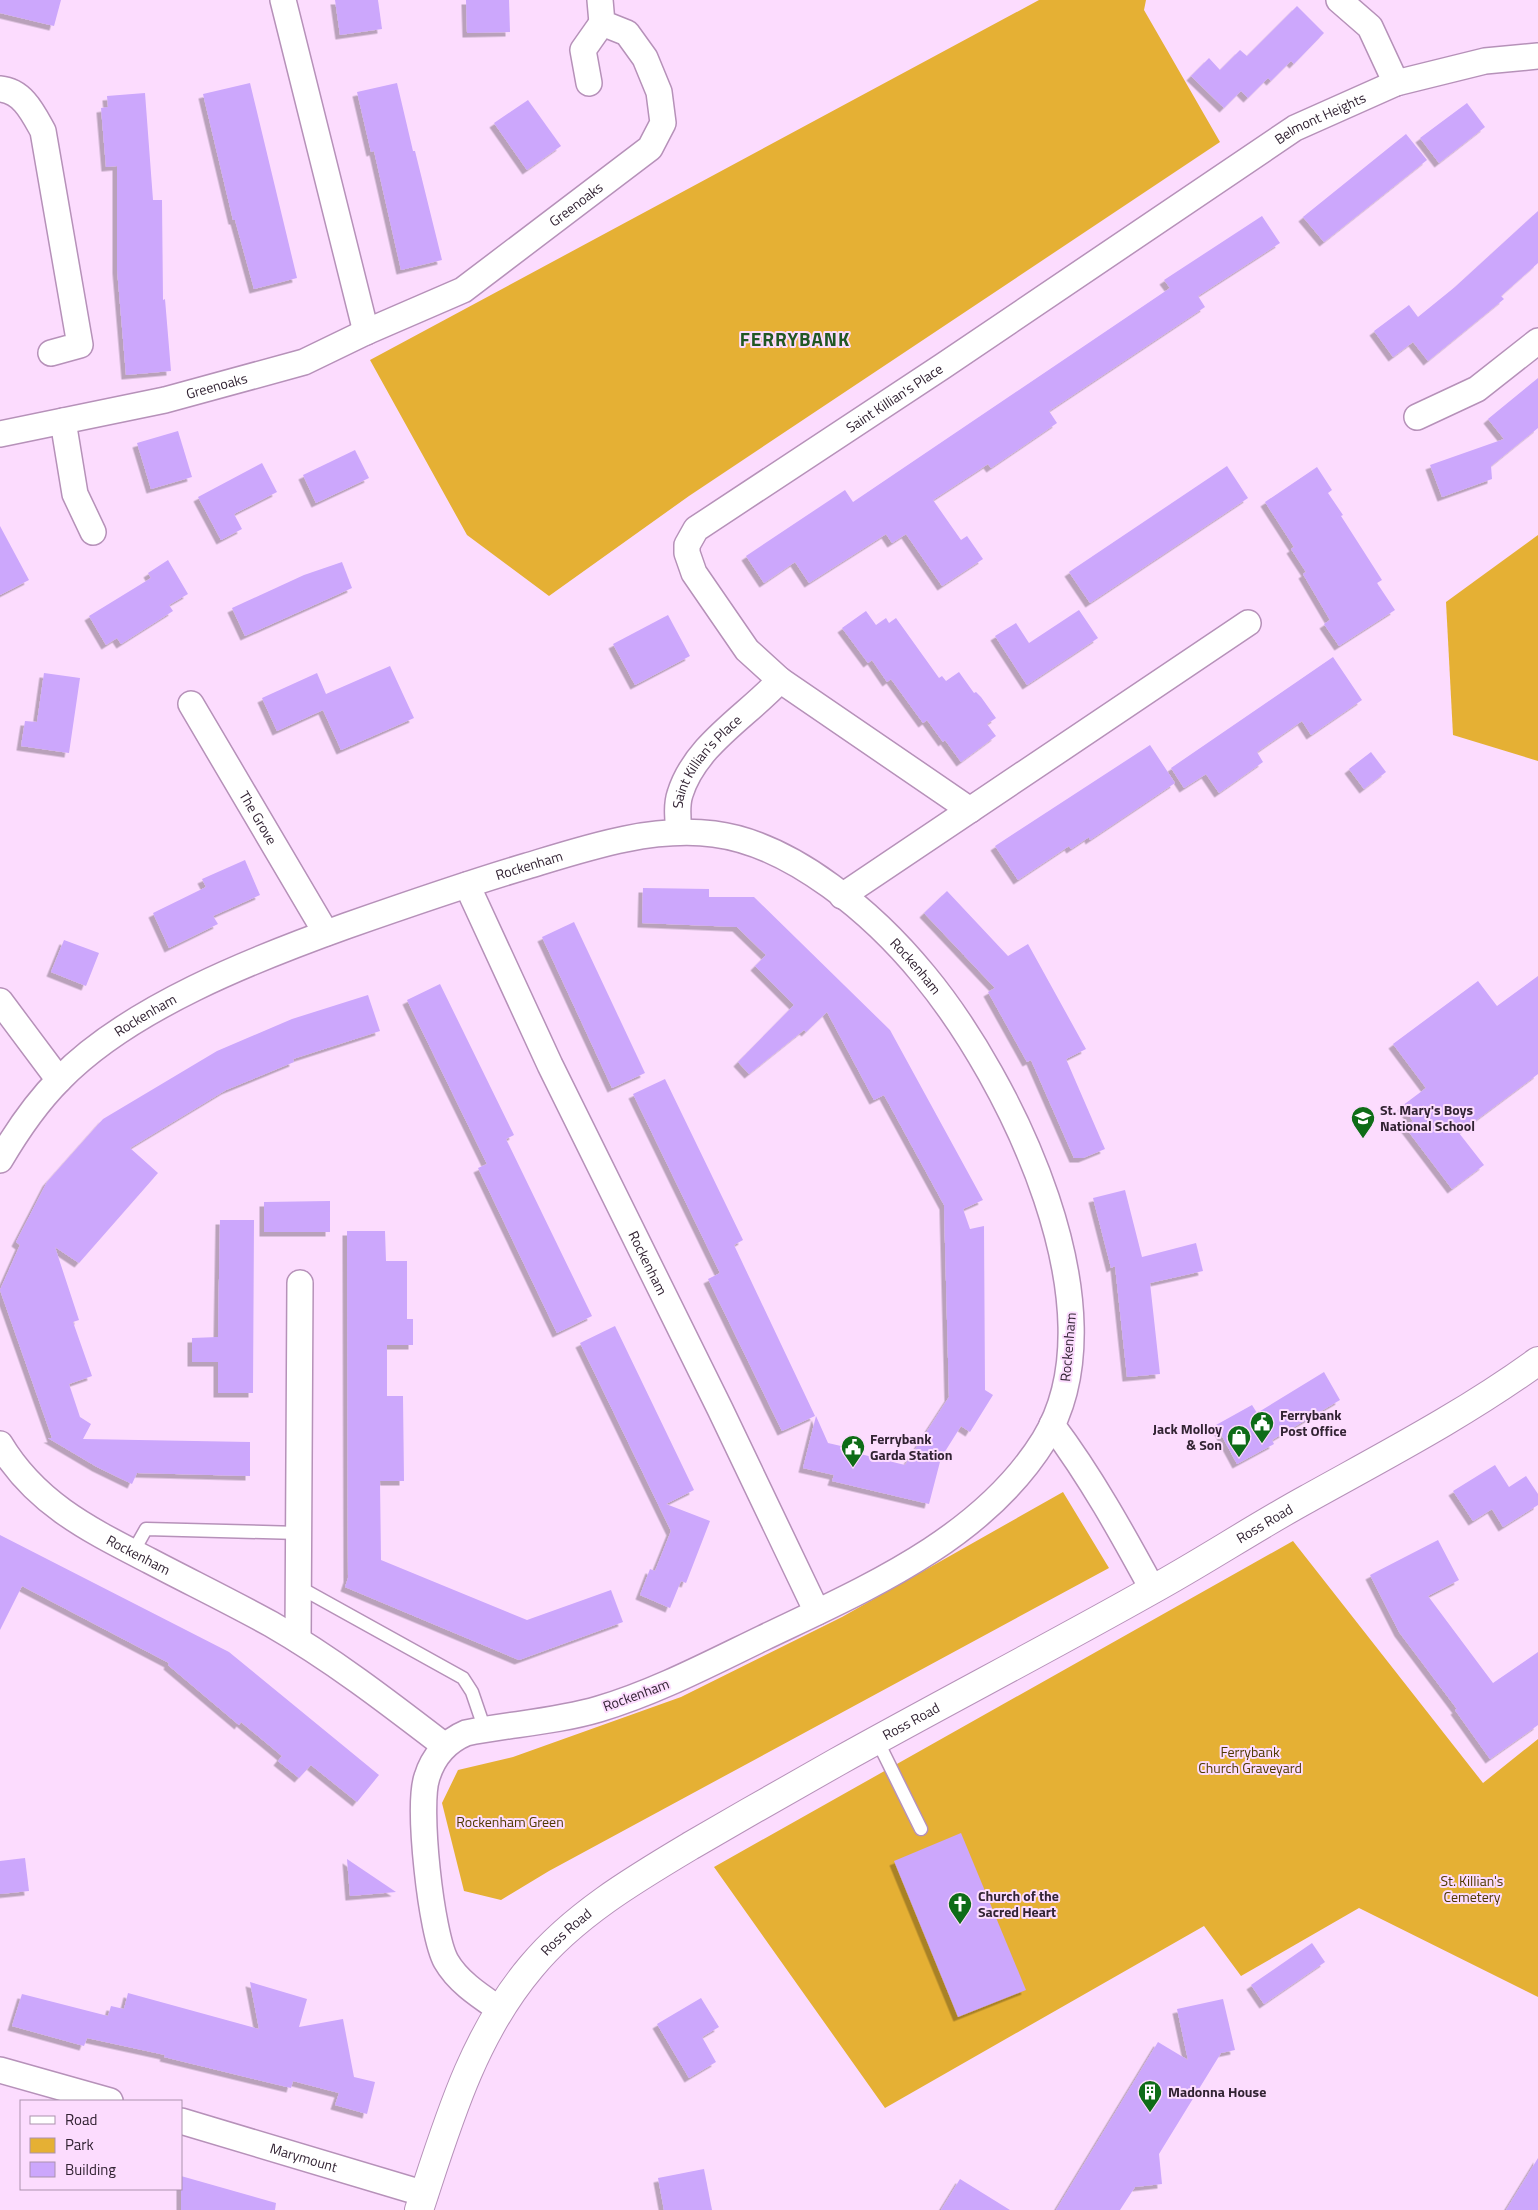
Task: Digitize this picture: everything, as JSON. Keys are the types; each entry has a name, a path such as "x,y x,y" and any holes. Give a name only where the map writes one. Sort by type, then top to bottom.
{"main road":[{"name":"Ross Road","path":"422,2202 464,2081 499,2009 520,1980 550,1946 594,1908 672,1857 877,1740 1153,1590 1307,1499 1459,1415 1538,1362"}],"street":[{"path":"283,0 366,332"},
{"path":"1339,0 1370,27 1396,83"},
{"name":"Greenoaks","path":"0,434 165,400 304,362 366,332 463,290 650,148 663,123 659,92 645,58 627,33 601,12 583,50 589,83"},
{"name":"Belmont Heights","path":"1247,160 1295,128 1396,83 1486,61 1538,56"},
{"path":"0,89 8,90 28,104 43,131 80,345 51,352"},
{"name":"Saint Killian's Place","path":"970,810 780,680 747,650 694,573 687,553 687,544 696,529 943,366 1247,160"},
{"path":"1416,417 1477,389 1538,341"},
{"path":"63,422 75,494 93,532"},
{"path":"842,896 1248,623"},
{"name":"Saint Killian's Place","path":"678,832 680,794 693,769 720,736 780,680"},
{"name":"The Grove","path":"191,704 326,933"},
{"name":"Rockenham","path":"0,1160 27,1120 59,1080 97,1048 156,1009 228,973 326,933 467,885 602,845 678,832 714,834 753,843 797,865 842,896 902,950 951,1011 996,1084 1039,1179 1060,1244 1070,1293 1073,1316 1070,1363 1065,1388 1052,1425 1029,1460 991,1503 972,1520 920,1557 817,1612 678,1679 626,1700 571,1717 466,1733 445,1746 426,1778 423,1801 431,1895 437,1934 446,1960 455,1973 480,1997 499,2009"},
{"name":"Rockenham","path":"467,885 550,1065 817,1612"},
{"path":"0,1001 59,1080"},
{"path":"298,1640 300,1283"},
{"path":"1052,1425 1106,1502 1153,1590"},
{"name":"Rockenham","path":"0,1444 22,1476 53,1505 93,1531 243,1609 298,1640 366,1687 445,1746"},
{"path":"0,2070 106,2100"},
{"name":"Marymount","path":"182,2122 422,2202"}],"lane":[{"path":"133,1552 146,1529 298,1533"},
{"path":"298,1587 463,1678 472,1692 485,1730"},
{"path":"877,1740 921,1829"}],"green space":[{"path":"1039,0 1146,0 1144,10 1220,142 689,496 549,596 467,535 370,360"},
{"path":"1538,535 1538,761 1453,735 1446,602"},
{"name":"Rockenham Green","path":"1063,1492 1109,1568 549,1871 501,1900 464,1891 442,1803 458,1770 513,1757 681,1697 842,1617"},
{"name":"Ferrybank Church Graveyard","path":"1293,1541 1483,1783 1538,1739 1538,1997 1359,1908 1241,1976 1204,1926 885,2108 714,1867"}],"building":[{"path":"0,0 61,0 54,26 0,13"},
{"path":"335,0 378,0 382,29 340,35"},
{"path":"466,0 509,0 510,32 467,33"},
{"path":"1297,6 1324,33 1294,64 1291,61 1271,81 1268,78 1248,98 1241,91 1224,108 1191,76 1209,58 1220,70 1240,50 1247,56"},
{"path":"250,83 297,278 254,289 235,220 233,220 203,94"},
{"path":"397,83 442,260 401,270 374,151 371,152 357,92"},
{"path":"145,93 153,200 162,200 163,300 165,299 171,371 126,375 117,269 117,166 106,167 101,108 108,107 107,96"},
{"path":"528,100 561,146 527,170 494,123"},
{"path":"1467,103 1485,127 1439,163 1420,138"},
{"path":"1406,134 1427,160 1324,242 1303,217"},
{"path":"1538,211 1538,263 1501,296 1504,299 1428,361 1413,342 1393,357 1374,331 1409,305 1418,317 1455,287"},
{"path":"1262,216 1280,243 1198,296 1205,307 1049,411 1057,423 991,468 988,464 933,500 961,540 967,536 983,559 942,586 906,534 892,543 886,534 809,583 795,562 764,583 746,556 845,490 853,502 1170,288 1164,280"},
{"path":"1538,378 1538,428 1491,466 1492,479 1442,497 1430,465 1504,439 1488,419"},
{"path":"178,431 192,477 151,489 137,443"},
{"path":"355,450 369,478 316,503 303,475"},
{"path":"262,463 277,492 234,514 242,529 221,540 198,497"},
{"path":"1227,466 1248,498 1090,603 1069,572"},
{"path":"1317,467 1332,490 1328,493 1343,515 1341,516 1382,580 1377,583 1395,610 1339,646 1324,624 1330,620 1303,574 1306,572 1291,549 1294,547 1265,502"},
{"path":"0,526 29,580 0,595"},
{"path":"168,560 188,594 169,605 173,611 121,644 117,638 106,645 89,616 151,578 148,573"},
{"path":"342,562 352,588 245,636 232,608 304,575"},
{"path":"1079,610 1098,638 1027,685 995,636 1016,623 1029,643"},
{"path":"866,611 876,625 886,618 889,623 896,618 939,678 942,676 946,681 959,672 996,718 987,724 996,736 961,762 927,720 923,723 891,679 887,682 872,660 868,663 842,628"},
{"path":"668,615 690,656 635,685 613,644"},
{"path":"1333,657 1362,700 1311,735 1302,721 1257,752 1263,762 1219,793 1206,774 1184,788 1171,768"},
{"path":"390,666 414,718 341,750 323,710 277,731 262,698 317,673 326,694"},
{"path":"44,673 80,678 69,753 21,746 25,721 37,722"},
{"path":"1150,745 1175,783 1090,840 1089,837 1071,849 1069,846 1018,880 995,846"},
{"path":"1371,752 1386,772 1364,789 1349,769"},
{"path":"245,860 260,895 213,916 218,924 169,948 153,913 206,887 202,879"},
{"path":"643,888 709,889 709,897 754,897 890,1030 983,1200 963,1209 970,1229 984,1226 985,1390 993,1395 970,1432 961,1426 941,1458 929,1504 832,1481 834,1475 803,1468 816,1416 828,1443 841,1446 840,1449 905,1465 949,1397 944,1205 884,1095 874,1100 827,1012 806,1032 804,1030 749,1074 738,1062 794,1005 755,966 766,955 737,927 642,923"},
{"path":"947,891 1008,956 1028,944 1086,1049 1066,1059 1105,1149 1083,1158 1074,1158 1031,1060 1027,1062 988,992 995,988 924,913"},
{"path":"574,922 645,1073 612,1088 542,937"},
{"path":"64,940 99,953 86,986 51,972"},
{"path":"1538,976 1538,1074 1459,1133 1484,1165 1452,1189 1405,1127 1413,1121 1402,1106 1426,1088 1393,1044 1478,981 1497,1006"},
{"path":"440,984 514,1135 506,1139 592,1316 557,1333 478,1168 487,1164 407,1000"},
{"path":"368,995 380,1031 293,1059 294,1062 226,1090 130,1148 158,1173 79,1263 55,1247 79,1320 73,1322 92,1376 69,1384 80,1417 91,1424 83,1439 250,1442 250,1476 137,1473 132,1484 97,1467 48,1438 52,1438 0,1290 20,1245 16,1242 47,1182 103,1119 217,1051 292,1019"},
{"path":"665,1079 743,1240 734,1245 815,1416 782,1431 708,1279 720,1273 633,1094"},
{"path":"1125,1190 1142,1257 1196,1243 1203,1271 1150,1283 1160,1374 1127,1377 1115,1266 1111,1268 1093,1198"},
{"path":"330,1201 330,1232 264,1232 264,1202"},
{"path":"220,1220 254,1220 253,1393 218,1393 218,1362 192,1362 192,1338 218,1337"},
{"path":"347,1231 385,1231 386,1261 407,1261 407,1319 413,1319 413,1345 387,1345 387,1396 403,1396 404,1481 380,1481 381,1560 527,1620 611,1590 623,1622 519,1660 345,1587 348,1578"},
{"path":"615,1326 694,1490 666,1504 710,1521 686,1583 681,1581 670,1608 640,1595 650,1569 655,1571 671,1531 580,1343"},
{"path":"1324,1372 1340,1400 1272,1440 1274,1444 1237,1464 1216,1425 1252,1405 1257,1413"},
{"path":"1495,1465 1509,1487 1526,1476 1538,1494 1538,1505 1503,1527 1492,1509 1473,1521 1453,1491"},
{"path":"0,1535 229,1652 379,1775 357,1802 311,1765 299,1778 278,1761 282,1756 241,1722 239,1725 168,1665 169,1663 22,1586 0,1630"},
{"path":"1438,1540 1459,1580 1428,1596 1493,1683 1538,1652 1538,1725 1490,1759 1455,1710 1457,1709 1399,1632 1370,1575"},
{"name":"Church of the Sacred Heart","path":"961,1833 1026,1990 958,2017 894,1861"},
{"path":"25,1858 29,1891 0,1894 0,1861"},
{"path":"347,1859 396,1892 350,1896"},
{"path":"1312,1943 1325,1962 1264,2004 1251,1985"},
{"path":"250,1982 307,1999 299,2027 343,2019 354,2077 375,2082 367,2114 335,2105 339,2093 293,2081 291,2088 164,2057 165,2055 87,2038 84,2046 12,2026 22,1994 108,2016 111,2006 124,2009 128,1993 259,2029"},
{"path":"701,1998 719,2027 702,2037 716,2062 689,2078 657,2024"},
{"name":"Madonna House","path":"1223,1999 1235,2050 1221,2053 1159,2154 1162,2184 1135,2187 1120,2210 1056,2210 1158,2042 1188,2060 1177,2009"},
{"path":"1538,2158 1538,2210 1506,2210"},
{"path":"704,2169 712,2210 664,2210 658,2178"},
{"path":"182,2176 276,2203 275,2210 181,2210"},
{"path":"960,2179 1010,2210 941,2210"}],"place":[{"name":"St. Mary's Boys National School","path":"1363,1139"},
{"name":"Ferrybank Post Office","path":"1262,1444"},
{"name":"Jack Molloy & Son","path":"1239,1458"},
{"name":"Ferrybank Garda Station","path":"853,1468"},
{"name":"Church of the Sacred Heart","path":"960,1925"},
{"name":"Madonna House","path":"1150,2113"}],"district":[{"name":"FERRYBANK","path":"795,339"}],"park label":[{"name":"St. Killian's Cemetery","path":"1472,1889"}]}
